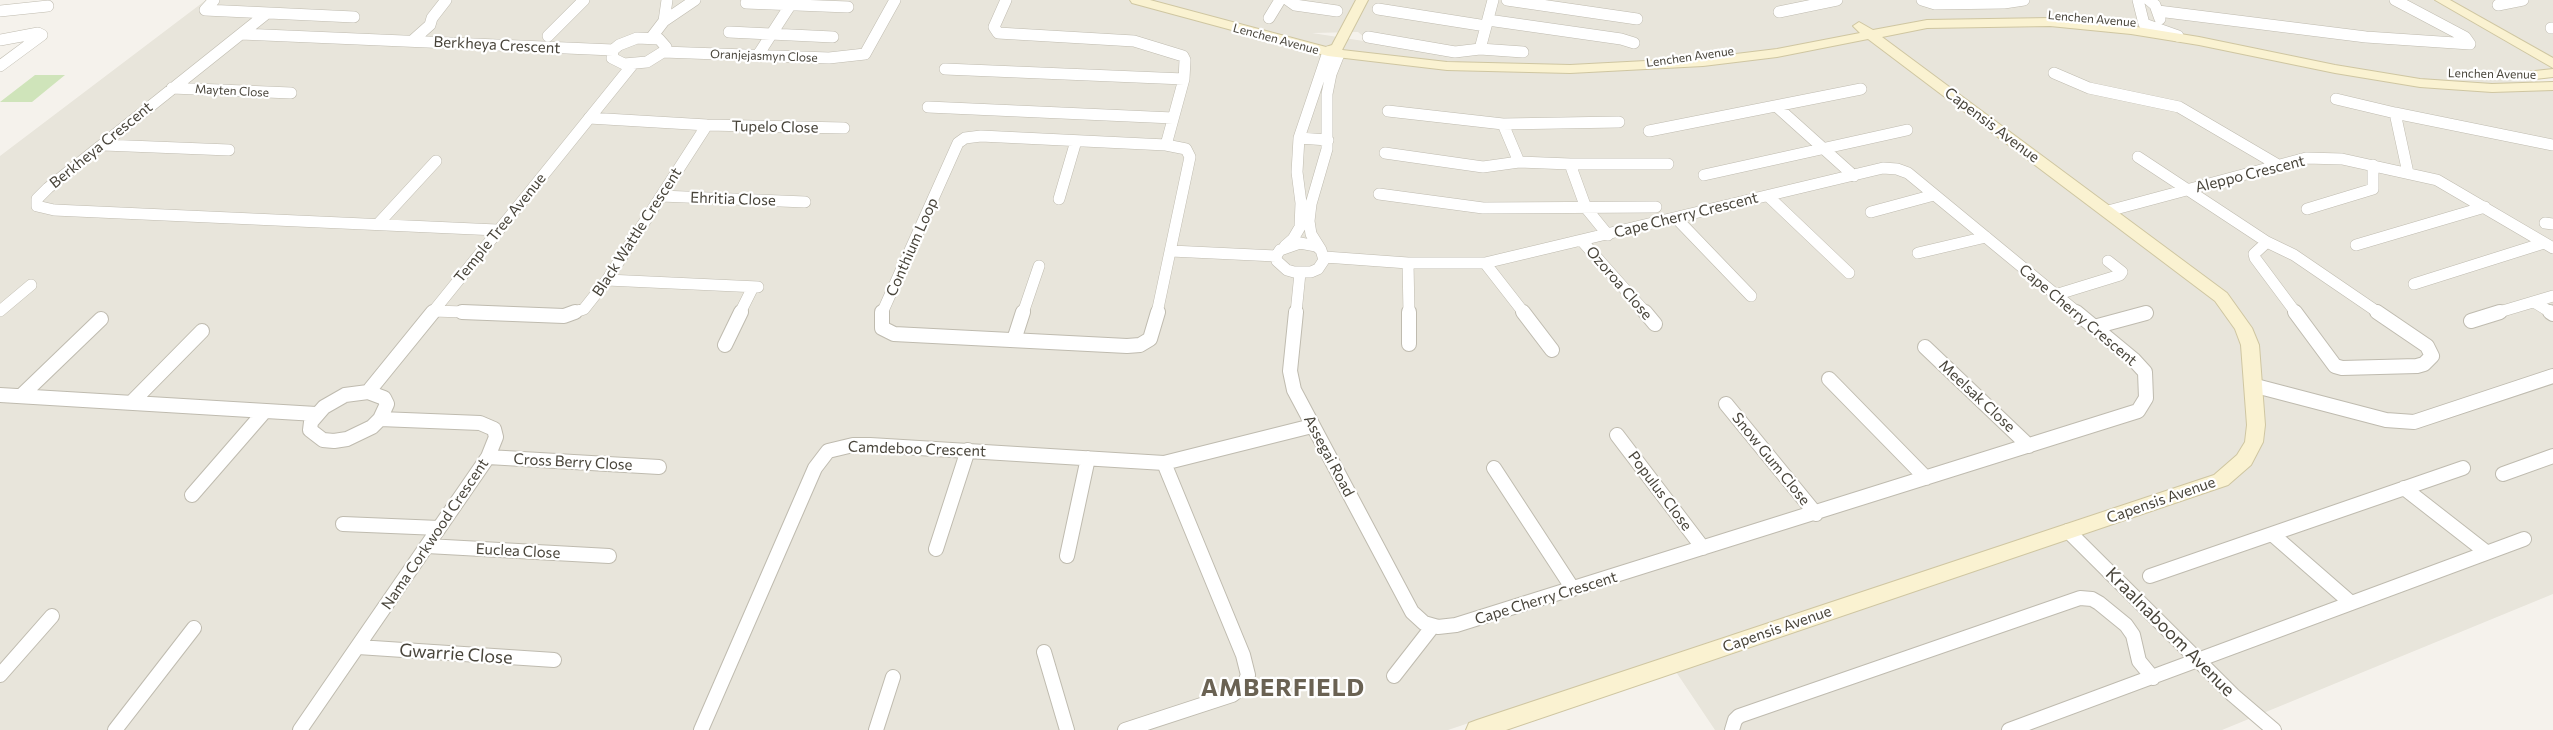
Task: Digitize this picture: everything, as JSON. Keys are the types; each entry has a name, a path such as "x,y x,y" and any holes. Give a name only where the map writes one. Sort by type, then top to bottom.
{"main road":[{"name":"Lenchen Avenue","path":"1136,0 1335,51 1447,66 1570,68 1702,62 1777,53 1864,30 1930,16 1993,13 2062,15 2154,26 2358,64 2404,70 2483,76 2553,74"},
{"path":"1335,51 1362,0"},
{"path":"2441,0 2553,64"},
{"path":"2458,0 2553,52"},
{"name":"Lenchen Avenue","path":"1864,30 1962,22 2050,22 2131,30 2185,39 2376,77 2464,87 2521,88 2553,86"},
{"name":"Capensis Avenue","path":"1477,730 2221,480 2244,460 2254,442 2256,425 2250,345 2243,328 2221,297 1864,30"},
{"path":"2521,88 2553,90"}],"street":[{"path":"214,0 205,10 213,12 354,16"},
{"path":"412,41 430,25 435,13 446,0"},
{"path":"548,36 584,0"},
{"path":"664,21 667,0"},
{"path":"651,38 664,21 695,0"},
{"name":"Oranjejasmyn Close","path":"664,52 834,58 865,54 895,0"},
{"path":"1006,0 995,26 996,32 1139,42 1183,56 1185,60 1184,79 1166,145"},
{"path":"1288,0 1294,5 1337,11"},
{"path":"1480,48 1493,0"},
{"path":"1507,0 1637,19"},
{"path":"1780,12 1810,2 1837,0"},
{"path":"1922,0 1935,4 2004,3 2024,0"},
{"path":"2138,0 2154,26"},
{"path":"2149,0 2158,11 2154,26"},
{"path":"2158,11 2366,37 2470,44 2470,41 2464,37 2395,0"},
{"path":"2498,5 2523,0"},
{"path":"746,3 792,2 848,7"},
{"path":"758,55 792,2"},
{"path":"1269,18 1276,2"},
{"path":"0,11 48,6"},
{"path":"1378,9 1621,39 1634,43"},
{"path":"241,34 266,14"},
{"path":"256,34 280,14"},
{"path":"426,42 435,31 430,25"},
{"path":"2131,30 2154,26 2185,39"},
{"path":"729,32 833,36"},
{"path":"0,40 38,33 42,35 1,65"},
{"name":"Berkheya Crescent","path":"497,230 54,210 38,206 38,198 241,34 613,50"},
{"path":"1368,37 1455,52 1480,48 1523,52"},
{"path":"651,38 666,44 664,52 647,62 633,64 619,63 612,58 613,50 633,39 651,38"},
{"path":"1276,256 1298,233 1301,219 1297,172 1299,138 1335,51"},
{"path":"1276,256 1280,266 1300,273 1318,269 1322,264 1323,254 1311,234 1309,221 1328,140 1327,94 1335,51"},
{"name":"Temple Tree Avenue","path":"368,392 633,64"},
{"path":"945,69 1184,79"},
{"path":"2054,73 2089,88 2179,107 2278,165"},
{"name":"Mayten Close","path":"172,88 291,93"},
{"path":"1649,131 1861,89"},
{"path":"2336,99 2395,114 2553,145"},
{"path":"1776,106 1854,176"},
{"path":"928,107 1173,118"},
{"path":"1388,111 1503,124 1619,122"},
{"path":"2395,114 2408,172"},
{"path":"589,118 707,125"},
{"path":"1503,124 1519,162"},
{"name":"Tupelo Close","path":"707,125 844,128"},
{"name":"Black Wattle Crescent","path":"433,311 569,316 584,309 607,280 707,125"},
{"path":"1704,175 1907,130"},
{"name":"Conthium Loop","path":"976,136 1166,145 1184,147 1190,156 1153,335 1145,342 1127,346 894,334 882,328 880,319 959,141 976,136"},
{"path":"1299,138 1328,140"},
{"path":"1059,199 1076,140"},
{"path":"104,144 229,150"},
{"path":"1384,153 1475,167 1490,167 1519,162 1668,164"},
{"path":"2138,157 2185,190 2267,242 2294,255 2427,346 2432,356 2424,364 2417,366 2342,368 2335,366 2255,258 2254,254 2267,242"},
{"name":"Aleppo Crescent","path":"2108,211 2278,165 2314,158 2342,159 2408,172 2444,184 2548,246"},
{"path":"378,224 436,161"},
{"path":"1570,164 1586,208 1608,234"},
{"path":"2307,210 2373,189 2373,164"},
{"name":"Cape Cherry Crescent","path":"1285,246 1308,244 1323,254 1408,263 1485,263 1883,168 1897,169 1908,173 2134,360 2145,372 2147,386 2144,403 2138,411 2130,415 1456,626 1428,624"},
{"path":"1379,194 1455,206 1656,208"},
{"path":"1871,212 1934,195"},
{"name":"Ehritia Close","path":"661,196 805,202"},
{"path":"1768,196 1849,273"},
{"path":"2356,245 2485,208"},
{"path":"1676,218 1751,296"},
{"path":"1918,253 1988,239"},
{"path":"1942,253 1988,239"},
{"name":"Ozoroa Close","path":"1582,241 1655,324"},
{"path":"2414,284 2548,246"},
{"path":"1170,251 1276,256"},
{"path":"2055,295 2120,275 2118,268 2108,261"},
{"path":"1408,263 1409,344"},
{"path":"1485,263 1552,350"},
{"path":"1014,340 1039,266"},
{"name":"Assegai Road","path":"1300,273 1290,371 1294,390 1412,612 1428,624"},
{"path":"607,280 755,287 725,345"},
{"path":"0,311 31,284"},
{"path":"2471,321 2553,296"},
{"path":"2534,302 2553,314"},
{"path":"2094,327 2146,313"},
{"path":"21,396 101,319"},
{"path":"131,403 202,331"},
{"name":"Meelsak Close","path":"1925,347 2029,446"},
{"path":"2252,385 2386,420 2414,422 2553,376"},
{"path":"1829,378 1926,478"},
{"path":"368,392 384,398 387,404 380,420 360,434 347,439 328,440 314,436 310,430 311,422 316,414 345,395 368,392"},
{"path":"0,395 316,414"},
{"name":"Snow Gum Close","path":"1726,404 1816,514"},
{"path":"192,495 265,411"},
{"name":"Nama Corkwood Crescent","path":"300,730 488,457 496,437 494,429 480,423 380,420"},
{"name":"Camdeboo Crescent","path":"701,730 821,458 828,451 853,445 968,450 1164,463 1312,426"},
{"name":"Populus Close","path":"1617,435 1703,548"},
{"path":"936,549 968,450"},
{"path":"2503,474 2553,456"},
{"name":"Cross Berry Close","path":"488,457 658,467"},
{"path":"1067,556 1088,458"},
{"path":"1126,730 1232,695 1243,687 1248,675 1243,655 1164,463"},
{"path":"1494,468 1574,589"},
{"path":"2150,576 2463,468"},
{"path":"2404,488 2486,552"},
{"path":"343,524 360,523 439,528"},
{"name":"Kraalnaboom Avenue","path":"2068,531 2249,710 2274,730"},
{"path":"2272,534 2350,602"},
{"path":"2009,730 2524,539"},
{"name":"Euclea Close","path":"427,546 609,556"},
{"path":"1732,730 1735,720 1739,716 2080,598 2099,602 2126,625 2133,634 2139,661 2153,678"},
{"path":"0,675 52,616"},
{"path":"1394,676 1428,624"},
{"path":"115,730 194,628"},
{"name":"Gwarrie Close","path":"358,647 554,660"},
{"path":"1044,652 1067,730"},
{"path":"876,730 893,677"}],"shaded area":[{"path":"206,0 2553,0 2553,71 2525,74 2553,91 2553,594 2222,730 1715,730 1666,657 1448,730 0,730 0,156","holes":["1358,32 1370,42 1312,33"]}],"green space":[{"path":"35,75 65,75 32,102 0,102"}],"district":[{"name":"AMBERFIELD","path":"1283,688"}]}
